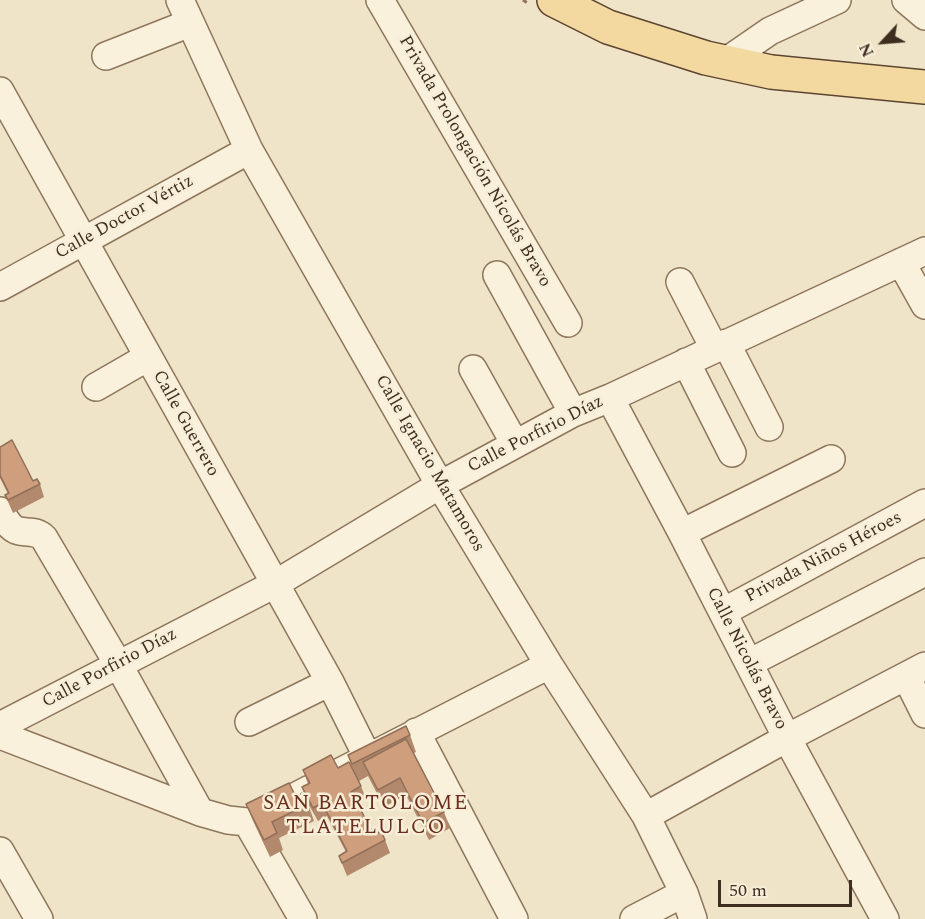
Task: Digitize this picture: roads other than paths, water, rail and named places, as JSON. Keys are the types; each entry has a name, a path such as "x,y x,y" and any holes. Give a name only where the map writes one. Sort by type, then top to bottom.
{"main road":[{"path":"554,0 608,27 655,43 725,62 771,72 925,87"}],"street":[{"name":"Privada Prolongación Nicolás Bravo","path":"380,0 568,323"},
{"path":"725,62 770,31 837,0"},
{"path":"906,0 925,16"},
{"path":"106,56 185,11"},
{"name":"Calle Ignacio Matamoros","path":"185,11 249,150 440,486 549,665 646,816 684,893 693,919"},
{"name":"Calle Guerrero","path":"0,91 330,682 368,758"},
{"name":"Calle Doctor Vértiz","path":"0,288 249,150"},
{"path":"913,256 925,305"},
{"name":"Calle Porfirio Díaz","path":"0,726 275,584 440,486 573,413 610,398 913,256"},
{"path":"497,275 573,413"},
{"path":"680,282 769,427"},
{"path":"96,387 148,357"},
{"path":"686,362 732,453"},
{"path":"473,369 515,444"},
{"name":"Calle Nicolás Bravo","path":"610,398 787,738 885,919"},
{"path":"682,533 831,459"},
{"name":"Privada Niños Héroes","path":"723,612 925,503"},
{"path":"0,511 18,531 38,533 44,538 201,812"},
{"path":"749,663 925,572"},
{"path":"338,773 549,665"},
{"path":"646,816 915,671 925,714"},
{"path":"249,722 330,682"},
{"path":"416,732 514,919"},
{"path":"0,735 201,812 228,820 247,822 310,789"},
{"path":"247,822 303,919"},
{"path":"0,851 39,919"},
{"path":"634,919 684,893"}],"district":[{"name":"SAN BARTOLOME TLATELULCO","path":"366,817"}]}
